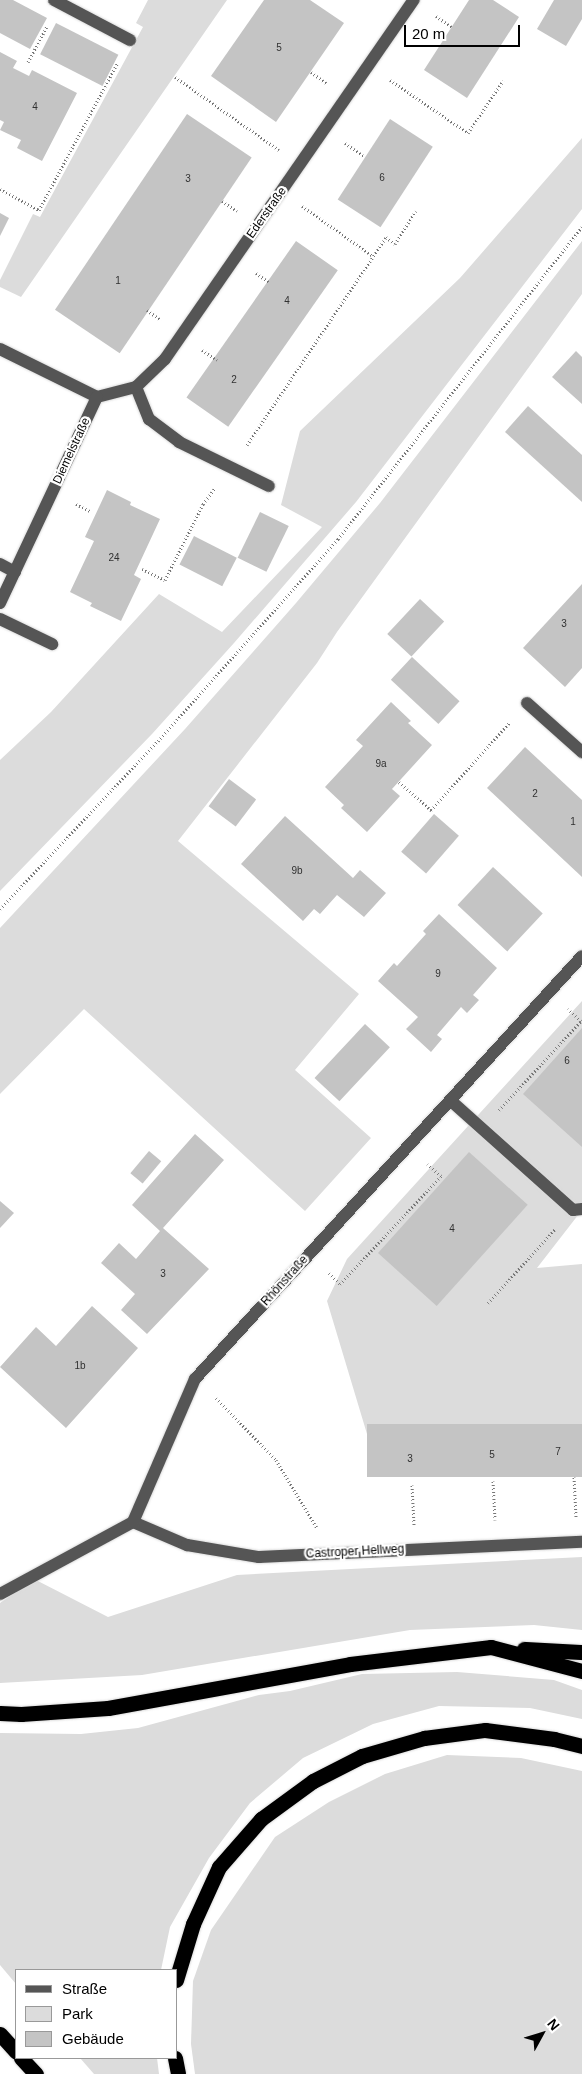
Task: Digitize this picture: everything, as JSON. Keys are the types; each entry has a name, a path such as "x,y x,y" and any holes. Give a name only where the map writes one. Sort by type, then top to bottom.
{"highway":[{"path":"0,1713 21,1714 108,1708 350,1664 491,1647 582,1652"},
{"path":"491,1647 582,1671"},
{"path":"178,1973 193,1924 219,1867 261,1819 313,1781 362,1756 424,1738 485,1730 554,1739 582,1746"},
{"path":"0,2034 15,2051"},
{"path":"22,2059 36,2074"},
{"path":"175,2059 178,2074"}],"street":[{"name":"Ederstraße","path":"97,397 136,387 165,360 414,0"},
{"path":"57,2 130,40"},
{"path":"0,349 97,397"},
{"path":"136,387 149,419 178,442 270,486"},
{"name":"Diemelstraße","path":"0,603 97,397"},
{"path":"0,564 15,572"},
{"path":"0,619 52,644"},
{"path":"527,703 582,752"},
{"name":"Rhönstraße","path":"133,1522 195,1379 582,956"},
{"path":"450,1100 577,1210"},
{"path":"0,1594 133,1522"},
{"name":"Castroper Hellweg","path":"133,1522 187,1545 250,1556 579,1542"}],"path":[{"path":"28,62 57,2"},
{"path":"0,189 39,210 130,40"},
{"path":"368,66 468,133 503,82"},
{"path":"174,77 300,164"},
{"path":"281,192 373,256"},
{"path":"142,569 165,580 203,504 232,467 386,238 395,244 416,211"},
{"path":"0,908 158,741 338,540 582,227"},
{"path":"399,782 431,810 527,703"},
{"path":"482,1128 582,1021"},
{"path":"308,1255 340,1284 440,1176"},
{"path":"488,1303 577,1210"},
{"path":"195,1379 223,1404 276,1460 334,1553"},
{"path":"574,1477 579,1542"},
{"path":"493,1481 497,1546"},
{"path":"412,1485 415,1550"}],"green space":[{"path":"148,0 227,0 21,297 0,287 0,280 33,214 40,217 143,27 136,23"},
{"path":"582,138 582,209 356,502 152,734 0,891 0,760 51,712 159,594 222,632 322,527 281,505 300,431 460,278"},
{"path":"582,241 582,294 337,632 317,663 178,841 359,994 295,1070 371,1138 305,1211 84,1009 0,1094 0,928 185,729 296,603 380,503"},
{"path":"582,1001 582,1210 537,1268 582,1264 582,1424 367,1434 327,1301 347,1259"},
{"path":"582,1557 582,1630 534,1625 410,1630 142,1675 0,1683 0,1603 34,1579 108,1617 237,1575"},
{"path":"457,1672 554,1680 582,1690 582,1719 530,1708 439,1706 373,1724 303,1758 250,1803 209,1858 170,1927 161,1969 15,1969 15,1983 0,1965 0,1733 81,1734 138,1728 259,1695 290,1691 362,1674"},
{"path":"447,1755 521,1758 582,1771 582,2074 195,2074 191,2044 193,1981 211,1930 275,1837 329,1802 385,1774"},
{"path":"81,2059 157,2059 159,2074 94,2074"}],"building":[{"path":"0,0 13,0 47,18 30,49 0,33"},
{"path":"264,0 310,0 344,23 276,122 211,76"},
{"path":"469,0 493,0 519,17 467,98 424,70"},
{"path":"554,0 582,0 582,19 566,46 537,29"},
{"path":"56,23 118,55 102,86 40,54"},
{"path":"0,52 17,61 13,68 29,76 32,70 77,93 42,161 17,148 21,140 0,130 4,122 0,120"},
{"path":"187,114 252,158 120,353 55,310"},
{"path":"390,119 433,147 380,227 338,200"},
{"path":"0,213 9,218 0,236"},
{"path":"296,241 338,270 228,427 186,397"},
{"path":"576,351 582,357 582,404 552,377"},
{"path":"528,406 582,455 582,502 505,432"},
{"path":"107,490 131,502 130,505 160,519 134,575 141,579 121,621 90,606 92,603 70,592 94,541 85,537"},
{"path":"260,512 289,526 266,572 238,558"},
{"path":"194,536 237,558 222,586 179,565"},
{"path":"582,584 582,668 565,687 523,648"},
{"path":"420,599 444,622 411,657 387,634"},
{"path":"412,657 460,701 438,724 391,680"},
{"path":"391,702 411,721 408,723 432,745 392,789 400,796 367,832 341,808 344,805 325,787 363,746 356,740"},
{"path":"525,747 582,800 582,877 487,788"},
{"path":"229,779 256,799 236,827 209,806"},
{"path":"434,814 459,836 426,873 401,852"},
{"path":"285,816 353,878 360,870 386,893 364,917 337,895 320,914 314,909 303,921 241,864"},
{"path":"493,867 543,913 507,951 458,905"},
{"path":"439,914 497,968 473,995 479,1000 467,1013 461,1007 437,1035 442,1039 431,1052 406,1029 418,1017 378,981 394,963 397,966 426,934 423,931"},
{"path":"365,1024 390,1047 339,1101 315,1078"},
{"path":"582,1028 582,1147 523,1094"},
{"path":"195,1134 224,1160 163,1228 209,1269 147,1334 121,1310 135,1294 101,1263 119,1243 136,1259 160,1231 132,1205"},
{"path":"149,1151 161,1161 143,1183 130,1173"},
{"path":"469,1152 528,1205 437,1306 378,1253"},
{"path":"0,1201 14,1213 0,1228"},
{"path":"92,1306 138,1348 66,1428 0,1367 36,1327 56,1346"},
{"path":"367,1424 582,1424 582,1477 367,1477"}]}
